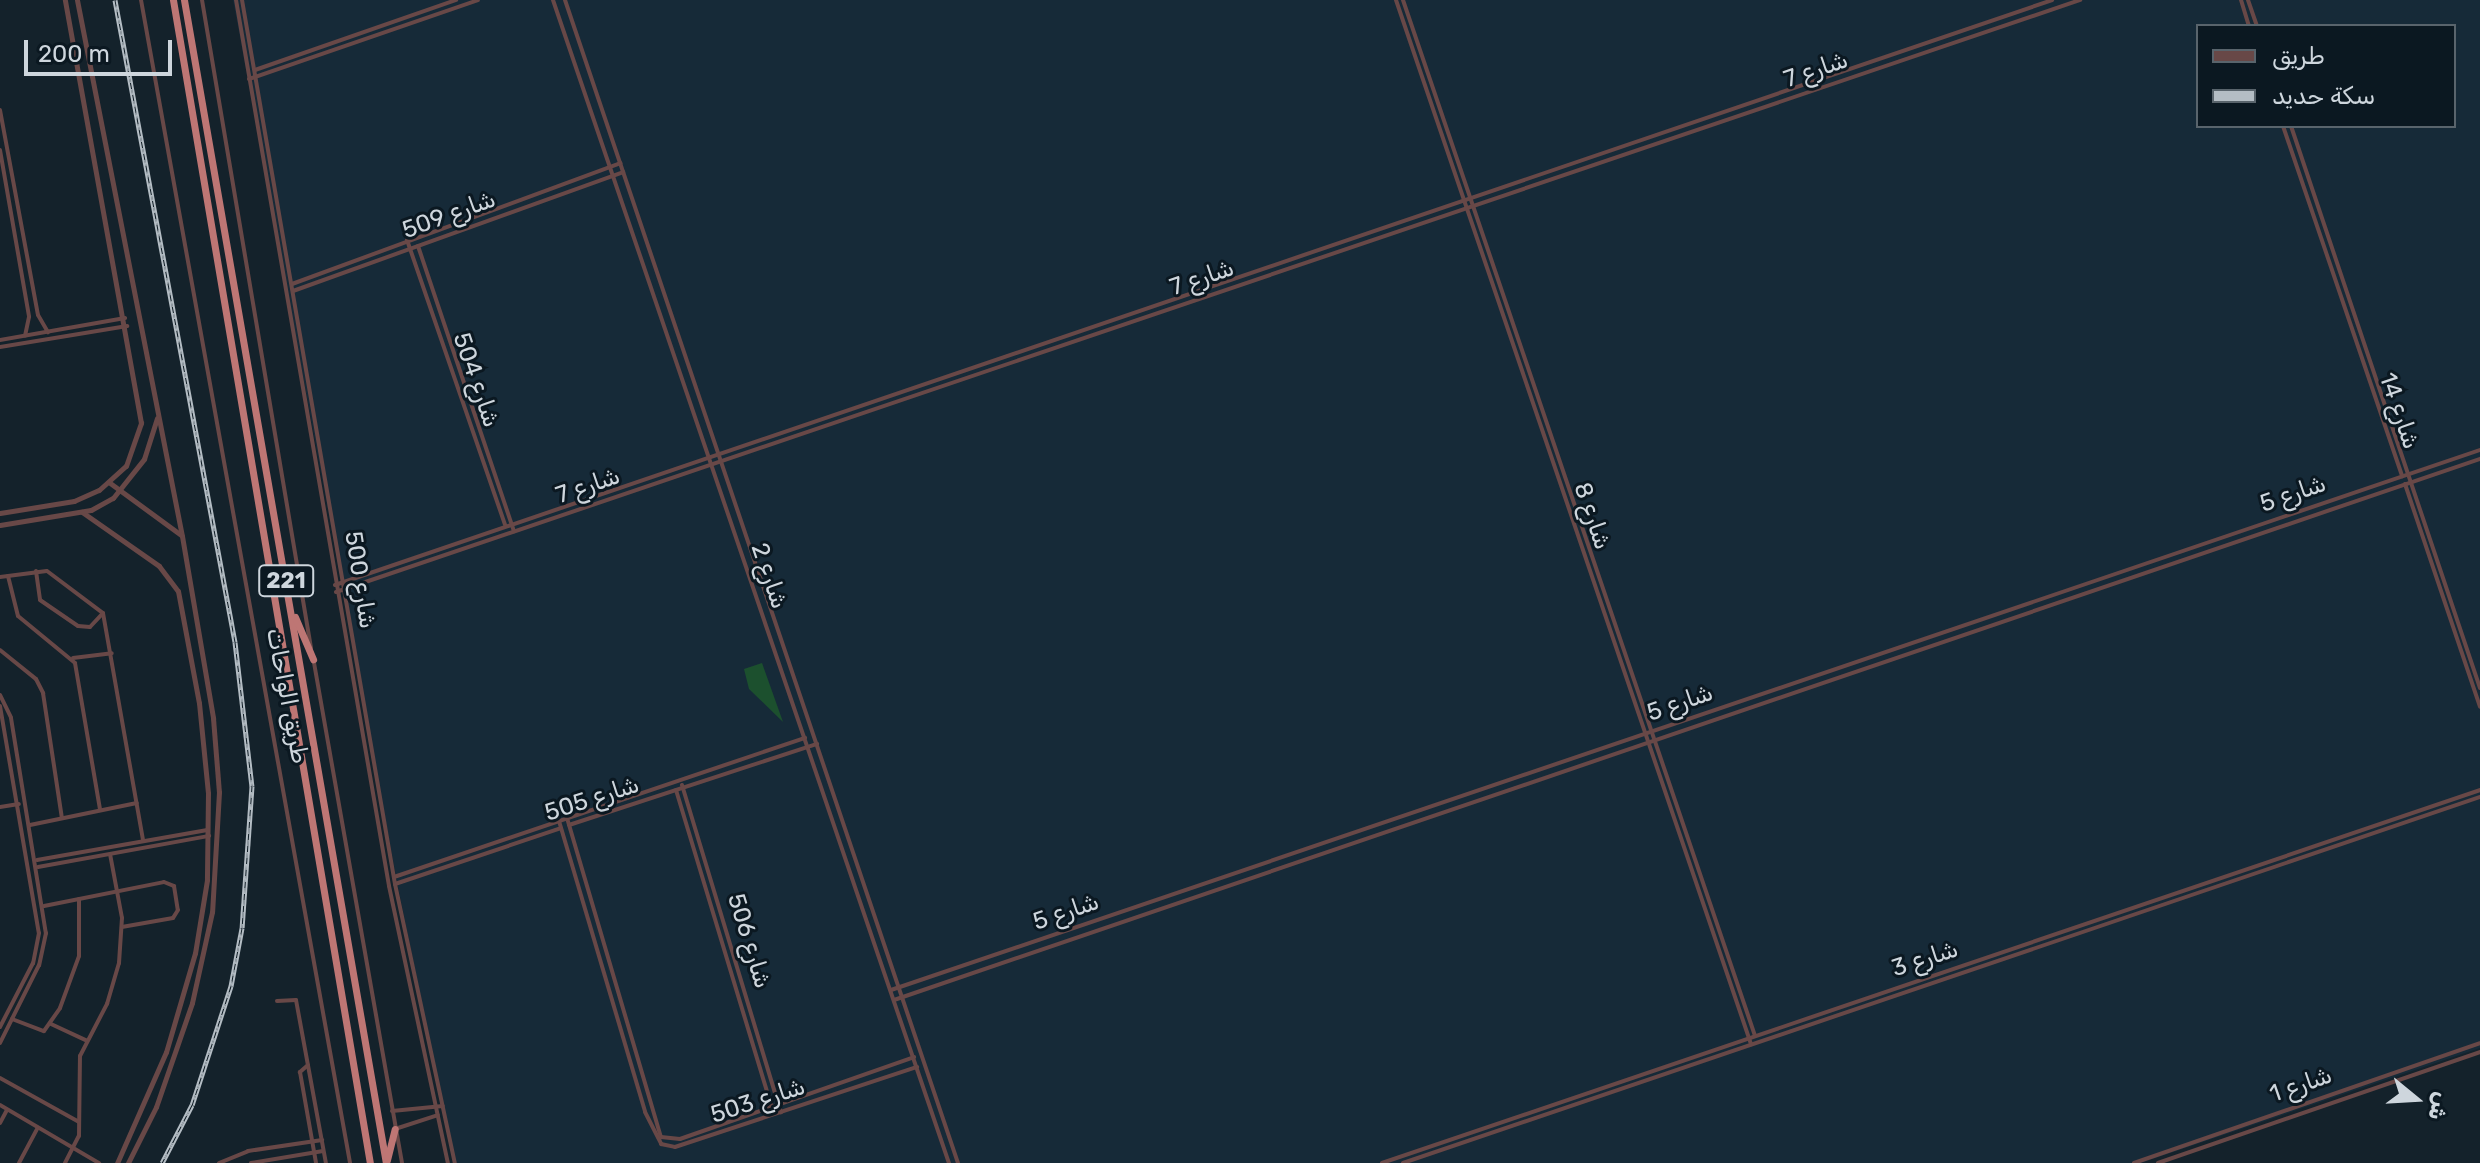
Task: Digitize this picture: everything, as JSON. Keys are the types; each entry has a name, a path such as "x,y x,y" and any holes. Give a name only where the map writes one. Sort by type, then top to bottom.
{"highway":[{"name":"طريق الواحات","path":"173,0 370,1163"},
{"name":"طريق الواحات","path":"184,0 386,1163"},
{"path":"208,210 221,207"},
{"path":"213,238 226,235"},
{"path":"290,604 313,659"},
{"path":"386,1163 395,1129"}],"street":[{"path":"0,513 74,501 110,483 126,466 139,435 134,363 65,0"},
{"path":"77,0 182,536 217,758 216,879 192,1003 128,1163"},
{"name":"طريق الواحات","path":"141,0 350,1163"},
{"name":"طريق الواحات","path":"202,0 402,1163"},
{"name":"شارع 500","path":"236,0 255,74 292,284 290,292 320,471 336,592 391,878"},
{"name":"شارع 500","path":"242,0 249,76 286,286 290,292"},
{"path":"255,74 456,0"},
{"path":"249,76 478,0"},
{"name":"شارع 2","path":"553,0 949,1163"},
{"name":"شارع 2","path":"565,0 958,1163"},
{"name":"شارع 8","path":"1396,0 1470,206 1753,1040"},
{"name":"شارع 8","path":"1403,0 1467,199"},
{"name":"شارع 7","path":"335,585 2052,0"},
{"name":"شارع 7","path":"336,592 2080,0"},
{"path":"2241,0 2248,24"},
{"path":"2248,0 2256,24"},
{"path":"0,110 38,315 48,332"},
{"name":"شارع 14","path":"2284,128 2480,707"},
{"name":"شارع 14","path":"2292,128 2480,688"},
{"path":"91,138 103,136"},
{"path":"8,151 0,152 29,317 25,336"},
{"name":"شارع 509","path":"286,286 620,163"},
{"name":"شارع 509","path":"290,292 623,172"},
{"path":"510,202 513,211"},
{"name":"شارع 504","path":"414,237 494,481 514,531"},
{"name":"شارع 504","path":"407,240 457,372"},
{"path":"638,252 649,249"},
{"path":"351,261 353,268"},
{"path":"125,318 0,340 1,347 127,326"},
{"path":"134,363 147,361"},
{"path":"0,525 82,512 120,491 144,459 157,415"},
{"name":"شارع 5","path":"891,990 2480,450"},
{"name":"شارع 5","path":"894,1000 2480,459"},
{"name":"شارع 500","path":"320,471 335,540 392,885 448,1163"},
{"name":"شارع 504","path":"494,481 507,534"},
{"path":"110,483 182,536"},
{"path":"17,511 19,522"},
{"path":"82,512 166,572 183,609 204,743 210,832 195,953 166,1052 117,1163"},
{"path":"328,542 335,540"},
{"path":"36,571 40,600 78,626 90,627 103,613"},
{"path":"0,577 36,571 51,573 103,613 143,841"},
{"path":"8,576 18,616 73,658 100,810"},
{"path":"183,609 194,607"},
{"path":"0,650 30,673 43,693 62,818"},
{"path":"73,658 112,653"},
{"path":"0,695 10,711 44,906 39,965 0,1043"},
{"path":"0,706 34,885 37,949 0,1027"},
{"name":"شارع 505","path":"392,885 561,828 805,738"},
{"name":"شارع 505","path":"682,784 817,744"},
{"path":"12,762 19,760"},
{"name":"شارع 506","path":"682,784 781,1112"},
{"name":"شارع 505","path":"391,878 567,818 676,787"},
{"name":"شارع 506","path":"676,787 774,1114"},
{"name":"شارع 3","path":"1897,991 2480,790"},
{"name":"شارع 3","path":"1403,1163 1793,1026 2480,797"},
{"path":"30,825 137,803"},
{"path":"0,807 19,804"},
{"path":"567,818 634,1049 643,1095"},
{"path":"559,821 627,1051 643,1095"},
{"path":"37,860 210,832"},
{"path":"38,867 210,832"},
{"path":"1317,846 1320,856"},
{"path":"65,1163 74,1148 79,1122 76,1072 114,983 122,927 110,854"},
{"path":"44,906 164,882 177,893 178,910 173,918 122,927"},
{"path":"34,885 41,883"},
{"name":"شارع 500","path":"392,885 455,1163"},
{"path":"12,1019 41,1032 51,1024 77,965 79,899"},
{"path":"277,1001 296,1000 326,1163"},
{"path":"51,1024 87,1041"},
{"name":"شارع 3","path":"1382,1163 1753,1040"},
{"name":"شارع 1","path":"2134,1163 2480,1043"},
{"path":"627,1051 634,1049"},
{"path":"757,1054 763,1052"},
{"name":"شارع 1","path":"2158,1163 2480,1052"},
{"name":"شارع 503","path":"643,1095 665,1139 717,1125 914,1057"},
{"path":"308,1065 300,1072 316,1163"},
{"path":"427,1066 434,1065"},
{"name":"شارع 503","path":"643,1095 661,1144 675,1147 917,1067"},
{"path":"0,1078 79,1122"},
{"path":"0,1105 99,1163"},
{"path":"392,1111 443,1106"},
{"path":"0,1123 7,1110"},
{"path":"395,1129 445,1114"},
{"path":"717,1125 721,1132"},
{"path":"19,1163 38,1128"},
{"path":"130,1136 139,1141"},
{"path":"219,1163 248,1151 322,1140"},
{"path":"251,1163 324,1151"}],"shaded area":[{"path":"233,0 2480,0 2480,1048 2141,1163 455,1163 398,887"}],"green space":[{"path":"762,663 783,722 749,689 744,669"}],"railway":[{"path":"115,0 235,642 252,786 242,928 231,986 192,1105 162,1163"}]}
